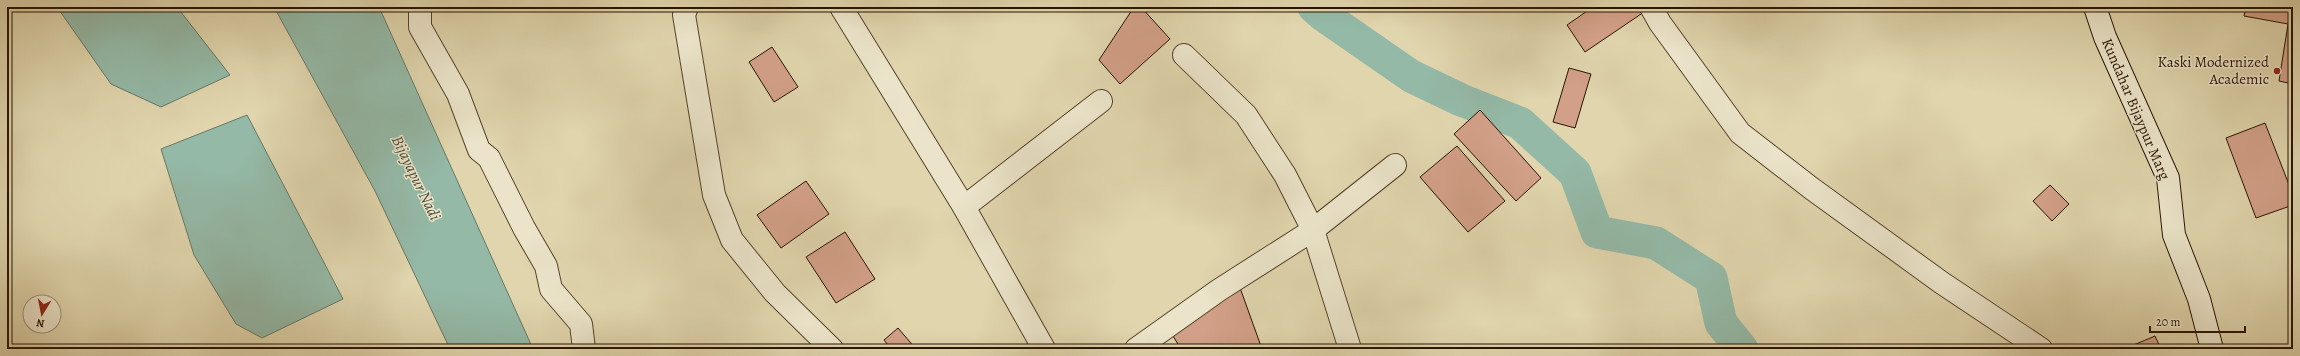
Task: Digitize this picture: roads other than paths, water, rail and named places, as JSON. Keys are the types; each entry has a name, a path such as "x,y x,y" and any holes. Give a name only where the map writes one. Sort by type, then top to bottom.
{"street":[{"path":"420,7 420,27 458,94 479,150 489,158 524,228 546,266 551,289 581,324 584,349"},
{"path":"687,7 684,15 714,195 732,240 775,293 832,349"},
{"path":"841,7 964,207 1044,349"},
{"path":"1651,7 1660,23 1740,133 1811,188 1923,269 2041,349"},
{"name":"Kundahar Bijaypur Marg","path":"2095,7 2105,37 2168,178 2174,235 2199,299 2212,349"},
{"path":"1184,55 1246,115 1285,175 1313,230 1350,349"},
{"path":"964,207 1101,101"},
{"path":"1136,349 1219,290 1313,230 1395,165"}],"water":[{"path":"57,7 177,7 230,75 161,107 111,84"},
{"name":"Bijayapur Nadi","path":"274,7 379,7 533,349 450,349 375,191"},
{"path":"247,115 343,299 262,338 236,324 194,255 161,149"}],"waterway":[{"path":"1314,7 1323,15 1411,76 1461,100 1520,123 1575,173 1597,232 1656,243 1711,278 1721,323 1742,349"}],"place":[{"name":"Kaski Modernized Academic","path":"2277,71"}]}
